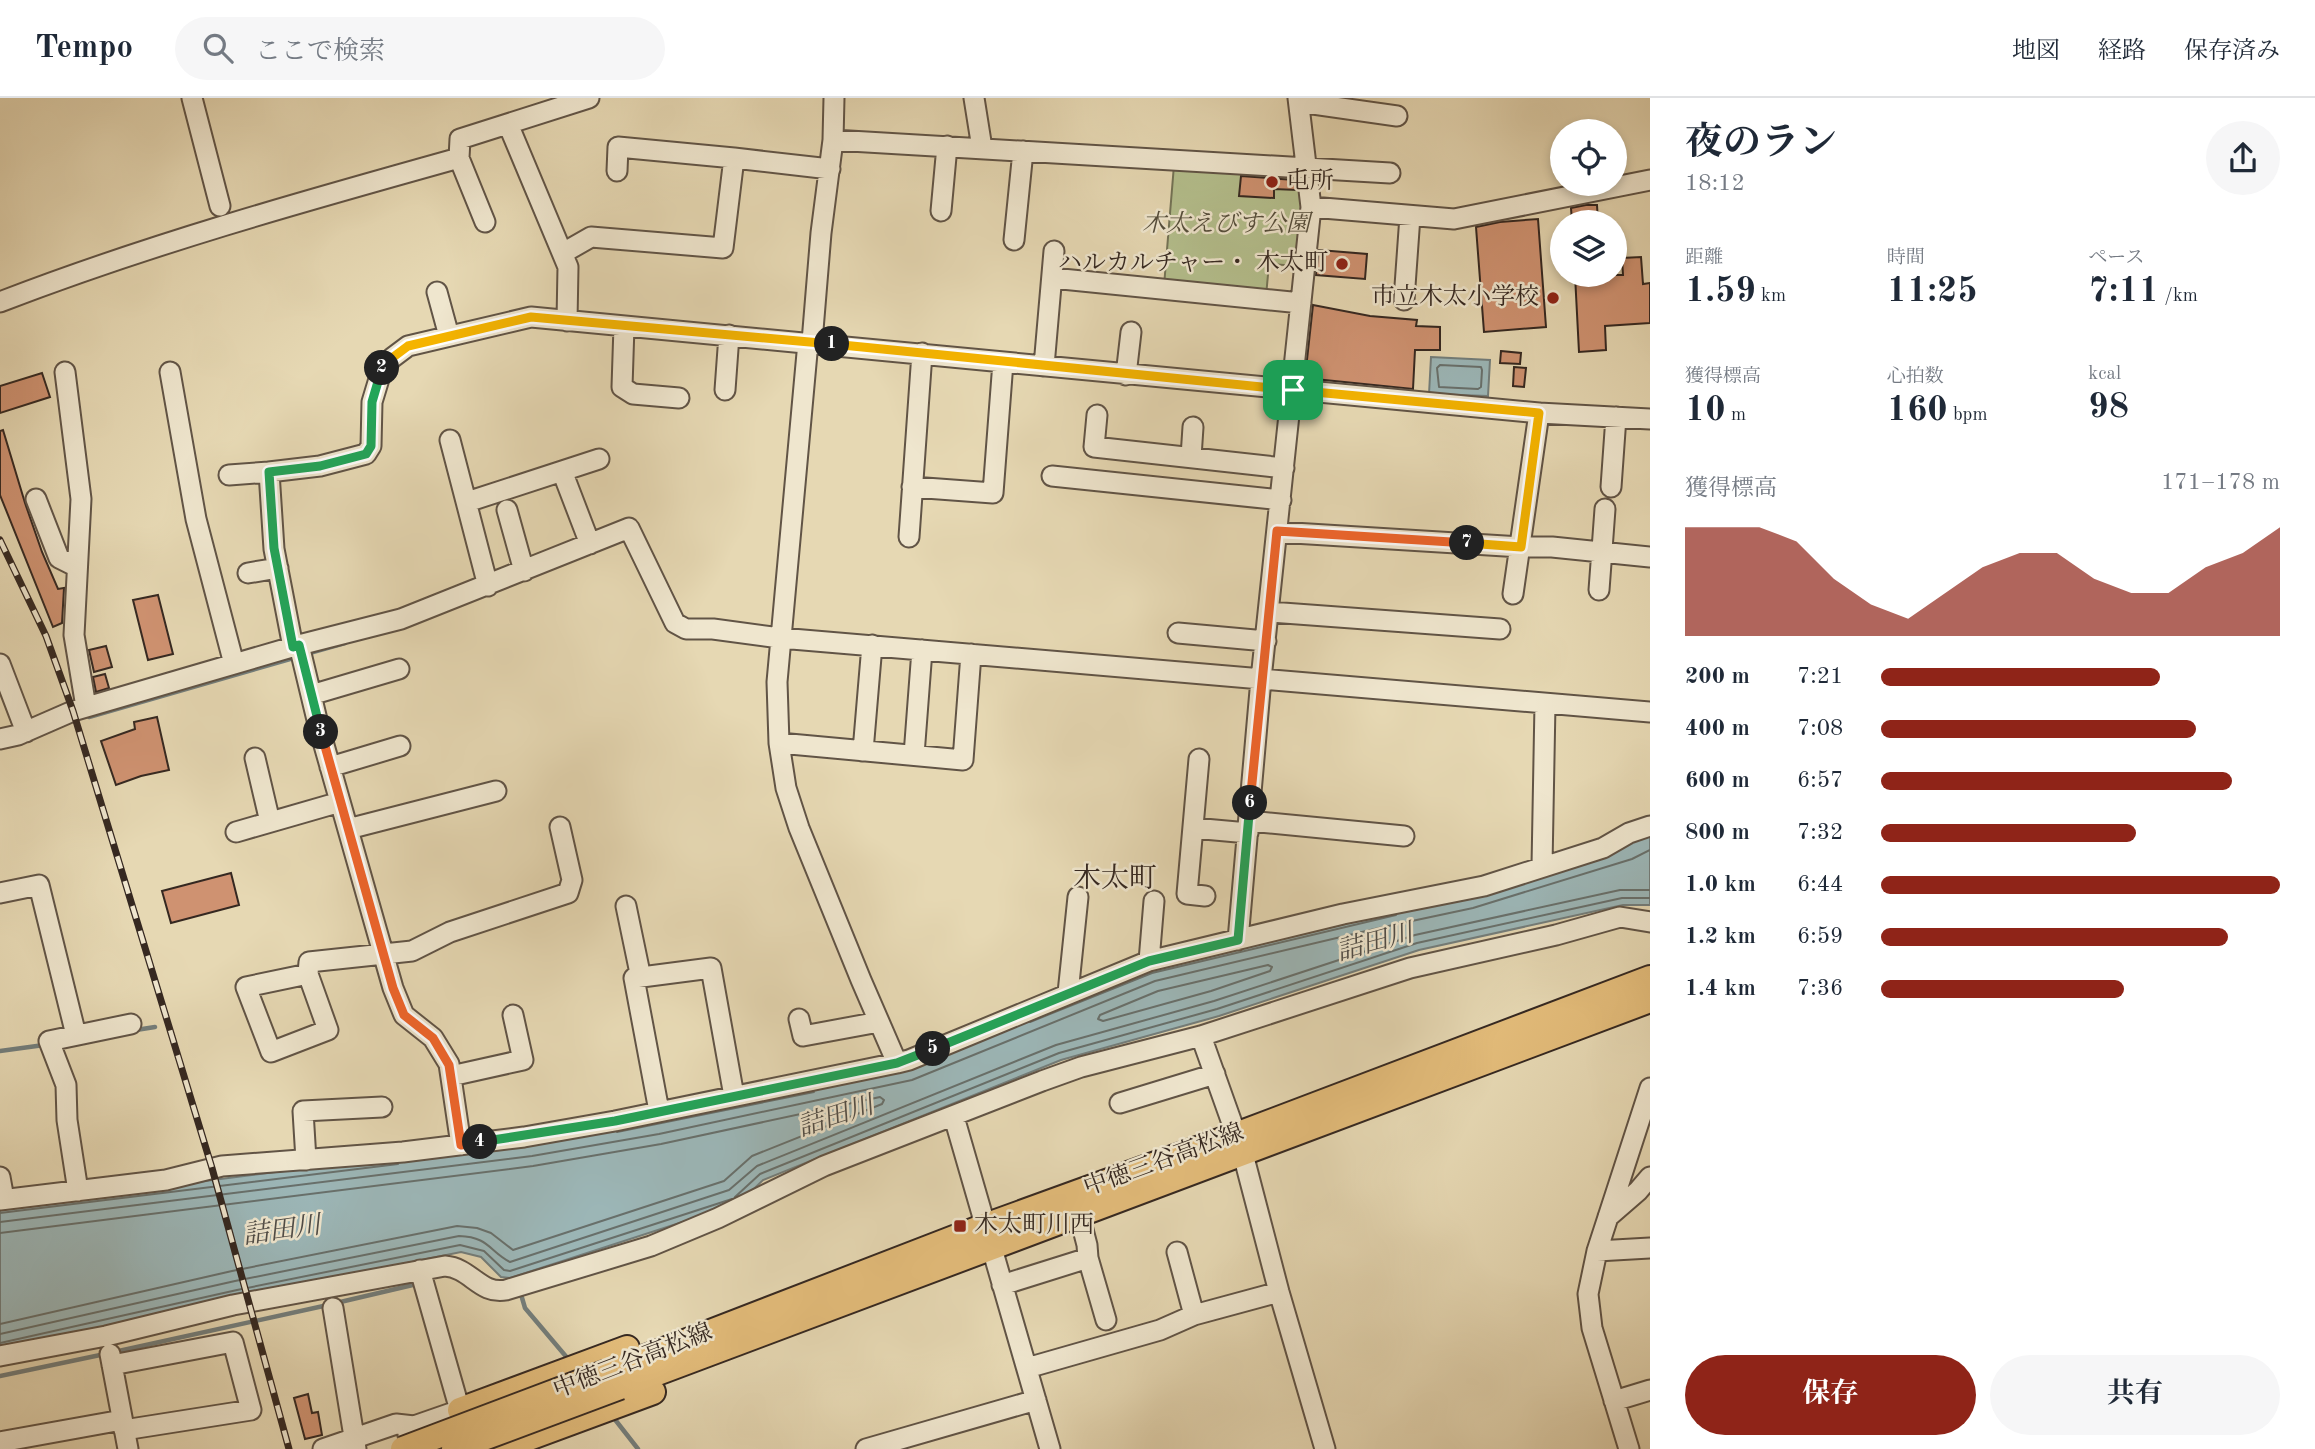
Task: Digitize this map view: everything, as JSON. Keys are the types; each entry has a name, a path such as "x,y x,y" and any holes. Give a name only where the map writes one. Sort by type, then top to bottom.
{"main road":[{"name":"中徳三谷高松線","path":"402,1449 879,1290 988,1236 1079,1214 1240,1145 1650,978"},
{"name":"中徳三谷高松線","path":"454,1449 857,1276 988,1236 1650,1000"},
{"path":"460,1410 817,1279 857,1276"},
{"path":"499,1449 803,1336 879,1290"}],"street":[{"path":"192,98 220,206"},
{"path":"485,222 459,158 460,139 589,98"},
{"path":"834,98 833,140 780,638 777,682 779,743 786,788 799,828 897,1063"},
{"path":"974,98 982,148"},
{"path":"1238,940 1261,679 1311,207 1299,100 1397,116"},
{"path":"508,124 568,267 567,321"},
{"path":"833,140 1390,173"},
{"path":"941,211 947,146"},
{"path":"617,170 618,147 830,169"},
{"path":"1014,240 1023,151"},
{"path":"1,298 120,257 459,158"},
{"path":"563,253 591,237 723,248 734,158"},
{"path":"1311,207 1454,219 1650,180"},
{"path":"1404,300 1410,216"},
{"path":"1044,366 1054,251"},
{"path":"1052,278 1301,303"},
{"path":"437,292 449,336"},
{"path":"229,475 320,466 366,454 371,446 372,402 382,369 392,358 408,346 531,317 1539,413 1650,419"},
{"path":"624,326 622,387 633,394 679,398"},
{"path":"1126,375 1131,332"},
{"path":"725,390 729,335"},
{"path":"909,537 922,354"},
{"path":"912,487 993,493 1003,362"},
{"path":"65,372 80,499 74,635 86,707"},
{"path":"170,373 196,519 234,664"},
{"path":"1513,594 1539,413"},
{"path":"1097,415 1094,447 1284,468"},
{"path":"1611,487 1616,417"},
{"path":"1191,457 1193,427"},
{"path":"450,440 488,586"},
{"path":"467,502 599,459"},
{"path":"562,471 590,544"},
{"path":"269,472 274,548 296,646 393,988 404,1015 433,1038 449,1065 461,1145"},
{"path":"1052,476 1281,500"},
{"path":"36,499 59,558 77,567"},
{"path":"1599,590 1605,509"},
{"path":"507,510 524,571"},
{"path":"0,739 26,732 86,707 296,646 401,619 629,528 675,623 687,629 713,629 780,638 1650,712"},
{"path":"1277,531 1552,547 1650,557"},
{"path":"248,573 278,568"},
{"path":"1269,612 1500,629"},
{"path":"1178,633 1266,641"},
{"path":"863,751 872,645"},
{"path":"914,755 922,650"},
{"path":"779,743 963,760 971,654"},
{"path":"0,664 26,732"},
{"path":"311,695 399,669"},
{"path":"1542,866 1545,704"},
{"path":"330,767 401,747"},
{"path":"255,758 270,822"},
{"path":"1199,759 1188,894 1205,897"},
{"path":"348,829 496,791"},
{"path":"236,832 340,802"},
{"path":"0,1177 2,1200 166,1180 222,1166 524,1137 897,1063 1149,961 1343,914 1484,886 1603,848 1629,833 1650,826"},
{"path":"309,974 246,987 271,1052 328,1030 309,974 309,962 412,951 450,932 568,893 572,880 560,827"},
{"path":"1193,828 1248,827 1404,836"},
{"path":"0,893 39,885 76,1035"},
{"path":"1068,993 1078,897"},
{"path":"1149,961 1154,901"},
{"path":"626,906 641,978"},
{"path":"0,1356 106,1336 233,1305 421,1270 456,1267 487,1290 506,1290 651,1246 718,1218 824,1166 954,1117 1042,1080 1201,1035 1410,968 1556,935 1620,917 1650,922"},
{"path":"659,1111 634,978 711,968 734,1096"},
{"path":"451,1076 523,1060 513,1015"},
{"path":"802,1034 879,1022"},
{"path":"78,1191 67,1120 66,1085 50,1044 76,1035 131,1024"},
{"path":"1201,1035 1240,1145 1325,1449"},
{"path":"1120,1102 1214,1074"},
{"path":"1629,1449 1589,1311 1588,1294 1597,1251 1650,1088"},
{"path":"306,1160 303,1111 382,1107"},
{"path":"954,1117 1050,1449"},
{"path":"1608,1217 1650,1177"},
{"path":"1079,1214 1088,1258 1106,1320"},
{"path":"1597,1251 1650,1248"},
{"path":"1177,1252 1194,1315"},
{"path":"1002,1285 1088,1258"},
{"path":"421,1270 471,1449"},
{"path":"1027,1368 1160,1330 1194,1315 1279,1292"},
{"path":"333,1308 356,1443"},
{"path":"106,1336 125,1433"},
{"path":"0,1442 125,1433 251,1410 233,1342 112,1365"},
{"path":"1614,1401 1650,1390"},
{"path":"866,1449 1036,1400"},
{"path":"323,1449 356,1443 396,1424 414,1426 460,1410"},
{"path":"413,1449 407,1434 414,1426"}],"green space":[{"name":"木太えびす公園","path":"1174,165 1303,174 1298,266 1269,264 1266,296 1164,286"}],"water":[{"path":"1431,357 1490,360 1488,396 1429,394"},
{"name":"詰田川","path":"1650,833 1650,905 1623,905 1419,950 1219,1016 1061,1060 763,1180 738,1204 510,1278 501,1277 481,1257 461,1252 238,1297 0,1351 0,1207 529,1140 909,1064 1150,966"}],"building":[{"name":"屯所","path":"1241,176 1295,180 1297,190 1274,189 1274,198 1239,196"},
{"path":"1597,205 1597,210 1571,210"},
{"path":"1538,219 1546,327 1484,332 1476,227"},
{"name":"ハルカルチャー・ 木太町","path":"1319,250 1367,254 1365,279 1316,275"},
{"path":"1641,257 1643,284 1650,283 1650,323 1605,326 1606,350 1579,352 1576,287 1627,287 1627,258"},
{"path":"1313,305 1370,316 1417,320 1416,326 1440,327 1440,350 1415,350 1413,389 1305,378"},
{"path":"1501,351 1521,353 1520,364 1500,363"},
{"path":"1514,367 1526,368 1524,387 1513,386"},
{"path":"42,373 50,397 0,413 0,386"},
{"path":"3,430 42,552 58,589 64,588 62,623 53,627 0,495 0,431"},
{"path":"158,595 173,654 148,660 133,600"},
{"path":"106,646 112,667 94,672 89,650"},
{"path":"105,674 109,688 96,692 93,677"},
{"path":"157,717 169,770 116,785 101,741 135,729 134,722"},
{"path":"231,873 239,905 171,923 162,891"},
{"path":"308,1394 312,1413 318,1412 322,1435 305,1439 294,1398"}],"waterway":[{"path":"306,654 345,643"},
{"path":"89,717 297,657"},
{"path":"136,1030 155,1027"},
{"path":"0,1051 44,1045"},
{"path":"336,1303 417,1284"},
{"path":"520,1291 525,1308 569,1360"},
{"path":"114,1352 328,1305"},
{"path":"0,1376 105,1354"},
{"path":"613,1417 638,1449"}],"railway":[{"path":"0,540 46,636 73,711 212,1168 289,1449"}],"place":[{"name":"屯所","path":"1272,182"},
{"name":"ハルカルチャー・ 木太町","path":"1342,264"},
{"name":"市立木太小学校","path":"1553,298"},
{"name":"木太町川西","path":"960,1226"}],"district":[{"name":"木太町","path":"1115,880"}],"route":[{"path":"531,317 1293,390 1539,413 1521,547 1277,531 1238,940 1149,961 1110,975 909,1060 615,1121 461,1145 449,1065 433,1038 404,1015 393,988 318,724 299,645 293,647 274,548 269,472 320,466 366,454 371,446 372,402 382,369 392,358 408,346 531,317"}]}
